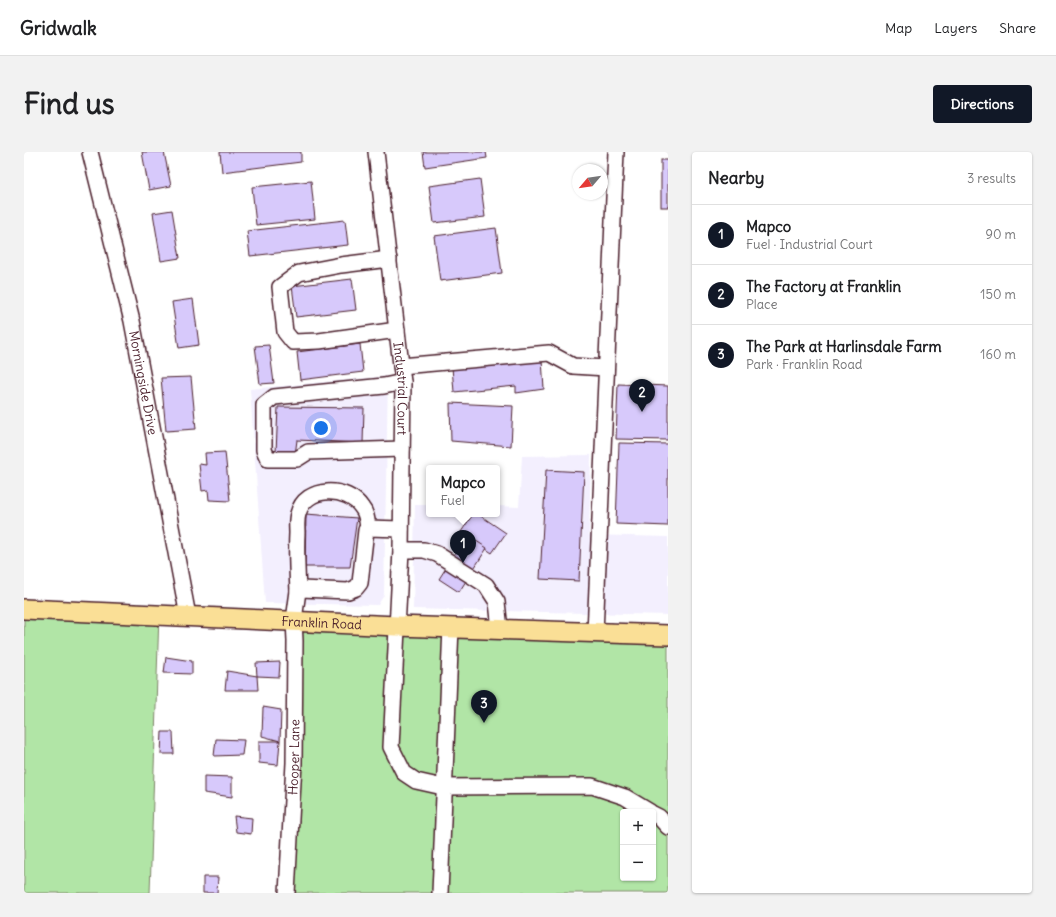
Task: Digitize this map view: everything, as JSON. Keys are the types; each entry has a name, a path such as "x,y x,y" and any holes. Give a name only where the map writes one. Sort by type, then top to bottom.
{"main road":[{"name":"Franklin Road","path":"24,609 294,620 397,626 668,635"}],"street":[{"name":"Morningside Drive","path":"90,152 132,321 188,616"},
{"name":"Industrial Court","path":"376,152 404,382 401,550 391,747 404,774 416,782 443,787 592,786 625,796 646,809"},
{"path":"595,633 616,152"},
{"path":"389,259 299,273 280,288 286,332 293,342 319,341 397,330"},
{"path":"402,366 549,352 573,366 606,368"},
{"path":"402,449 308,452 297,459 268,459 264,450 264,404 274,397 384,386 404,382"},
{"name":"Hooper Lane","path":"287,893 294,763 294,620 298,591 296,558 298,513 304,503 312,496 320,492 332,492 352,497 357,502 366,514 368,528"},
{"path":"298,591 301,589 348,591 356,588 360,583 366,530 368,528 401,529"},
{"path":"401,550 424,550 437,554 486,586 497,602 500,629"},
{"path":"440,893 443,787 451,627"},
{"name":"Industrial Court","path":"656,815 668,827"}],"shaded area":[{"path":"388,376 384,595 378,605 265,603 250,389"},
{"path":"591,455 589,535 668,537 668,615 413,609 415,505 426,505 426,517 500,517 500,506 519,507 522,456"}],"green space":[{"path":"24,609 159,614 150,893 24,893"},
{"path":"303,621 668,634 668,893 294,893"}],"building":[{"path":"142,152 164,152 171,186 149,190"},
{"path":"220,152 301,152 301,162 222,172"},
{"path":"423,152 486,152 487,158 425,167"},
{"path":"661,160 668,160 668,207 661,207"},
{"path":"480,179 485,217 434,223 429,186"},
{"path":"311,181 315,219 256,225 252,187"},
{"path":"172,210 180,258 161,261 153,213"},
{"path":"345,220 348,245 250,256 247,231"},
{"path":"496,228 502,273 440,281 434,236"},
{"path":"352,279 356,310 296,317 292,286"},
{"path":"193,299 199,345 179,348 172,302"},
{"path":"360,344 363,372 300,380 297,352"},
{"path":"269,345 274,383 260,384 255,346"},
{"path":"542,360 544,389 516,393 516,386 454,392 452,367"},
{"path":"191,377 196,429 166,431 161,378"},
{"path":"618,384 668,386 668,440 616,439"},
{"path":"450,403 513,406 511,446 451,441"},
{"path":"278,407 364,408 363,443 297,440 295,455 276,453"},
{"path":"619,443 668,444 668,526 616,524"},
{"path":"225,452 230,501 209,500 208,490 202,491 199,464 206,465 205,453"},
{"path":"546,470 584,472 579,581 540,579"},
{"path":"306,514 357,518 350,567 305,567"},
{"path":"471,517 482,517 506,533 492,553 461,532"},
{"path":"467,535 487,548 459,592 439,579"},
{"path":"166,657 192,661 192,674 164,673"},
{"path":"280,662 279,677 257,676 256,663"},
{"path":"227,671 257,676 258,690 225,690"},
{"path":"263,707 281,710 280,741 262,736"},
{"path":"162,732 173,732 174,754 161,754"},
{"path":"216,739 244,740 242,755 214,756"},
{"path":"259,741 280,741 278,765 259,763"},
{"path":"204,776 232,777 232,797 204,793"},
{"path":"234,816 252,818 251,834 236,832"},
{"path":"203,877 218,877 217,893 203,893"}],"place":[{"name":"The Factory at Franklin","path":"642,412"},
{"name":"Mapco","path":"463,563"},
{"name":"The Park at Harlinsdale Farm","path":"484,723"}]}
